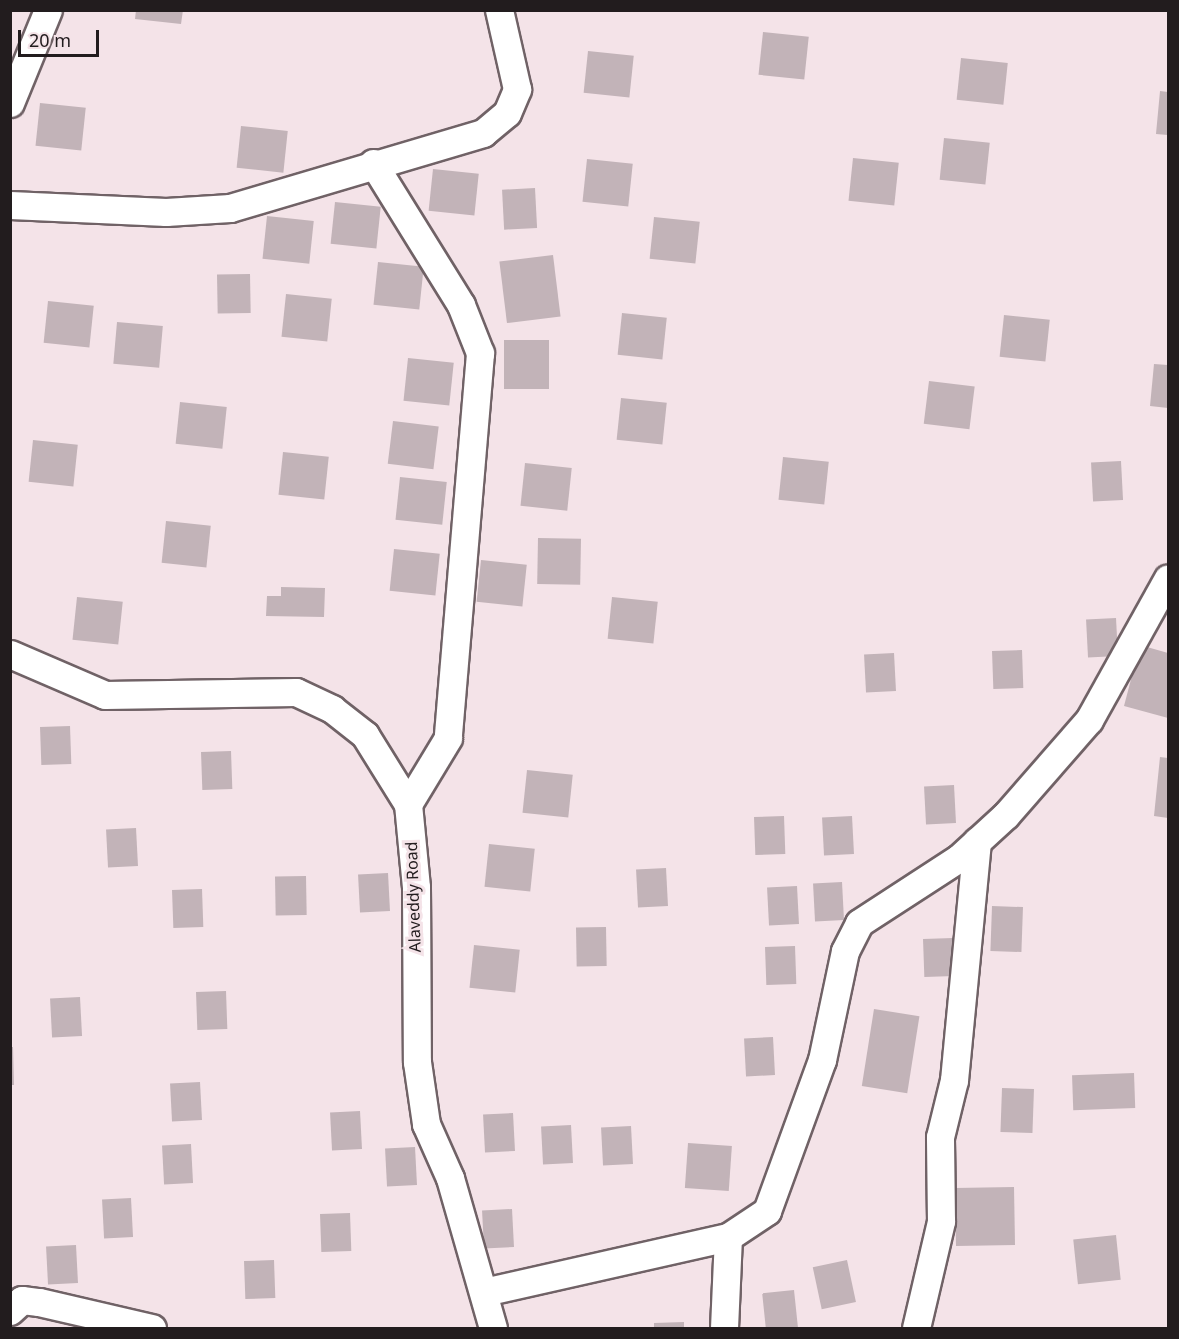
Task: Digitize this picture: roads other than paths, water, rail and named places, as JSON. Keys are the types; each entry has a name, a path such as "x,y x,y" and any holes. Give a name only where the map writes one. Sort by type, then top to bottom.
{"street":[{"path":"10,103 48,10"},
{"path":"10,205 166,212 230,208 373,163 483,133 507,113 517,89 499,10"},
{"path":"373,163 461,306 480,353 448,738 408,804"},
{"path":"484,1292 728,1237 767,1211 822,1060 845,951 859,922 977,841 1089,720 1168,578"},
{"name":"Alaveddy Road","path":"10,654 105,695 296,692 332,709 365,735 408,804 416,887 417,1062 426,1124 450,1178 493,1329"},
{"path":"915,1329 941,1221 940,1137 954,1080 977,841"},
{"path":"724,1329 728,1237"},
{"path":"10,1311 22,1300 39,1302 152,1329"}]}
